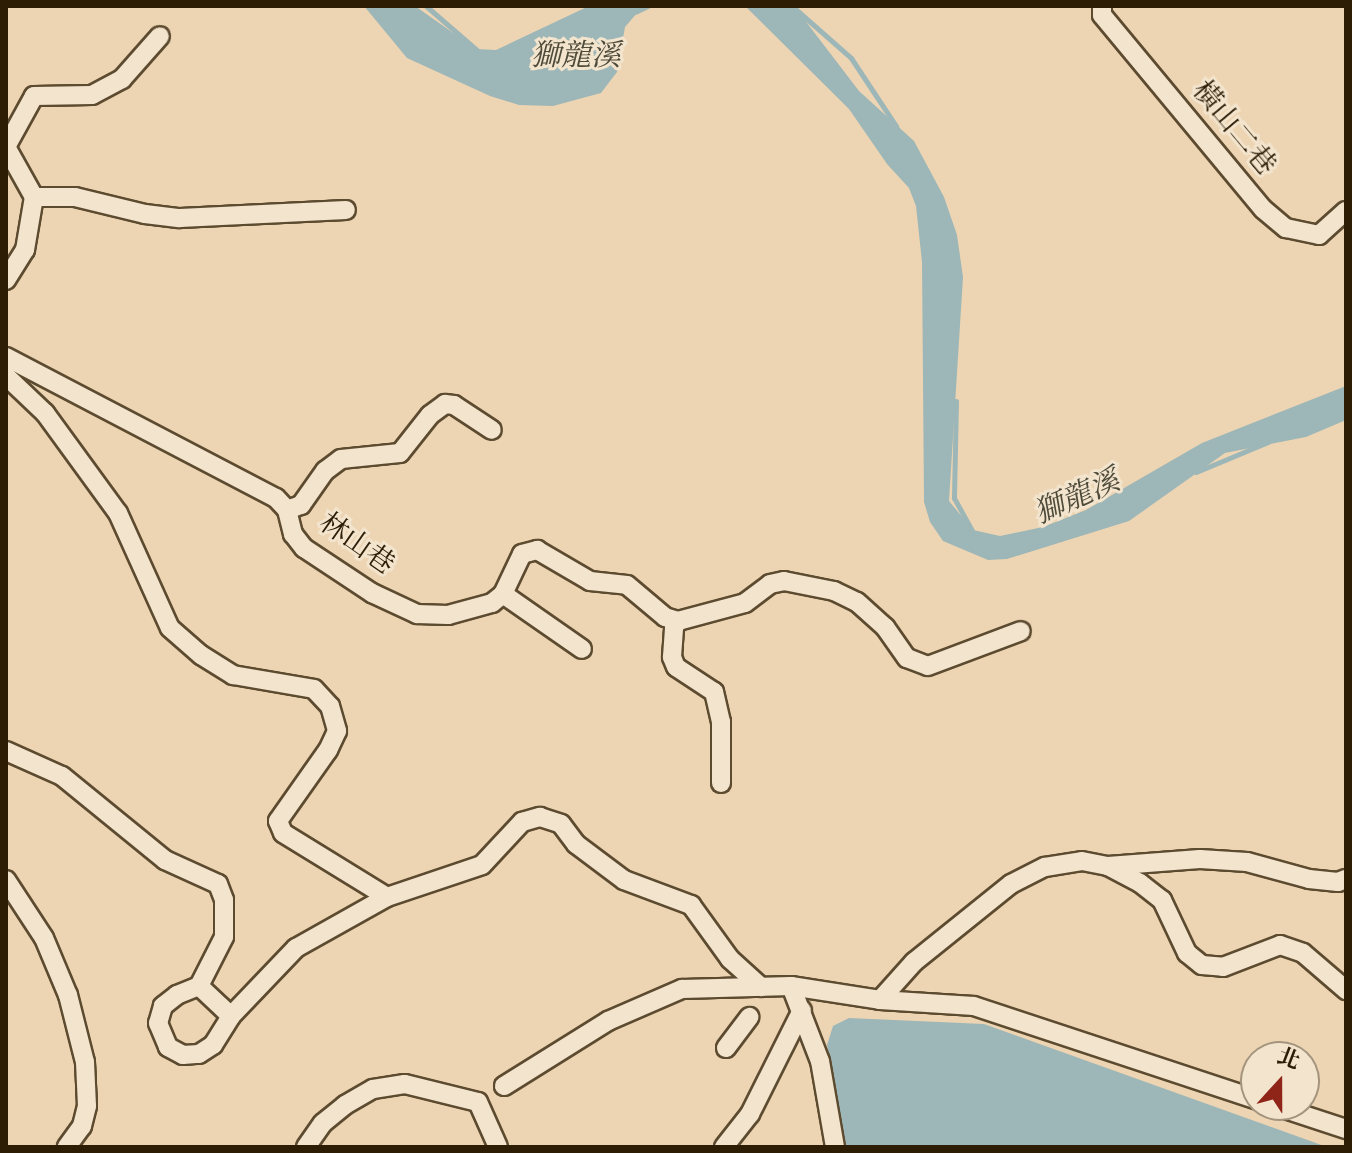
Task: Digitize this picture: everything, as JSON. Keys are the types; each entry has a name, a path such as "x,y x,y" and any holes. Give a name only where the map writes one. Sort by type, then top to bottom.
{"street":[{"name":"橫山二巷","path":"1102,6 1102,15 1263,209 1286,228 1319,235 1346,211"},
{"path":"6,280 25,250 34,197 6,147 34,96 92,95 122,79 160,36"},
{"path":"34,197 75,197 145,214 180,218 346,210"},
{"name":"林山巷","path":"6,357 276,498 287,510 293,534 304,548 372,593 417,614 448,615 492,603 503,594"},
{"path":"6,376 45,413 118,513 170,628 201,655 233,675 314,689 330,706 337,731 328,750 278,821 283,833 387,897"},
{"path":"287,510 301,505 325,471 341,459 400,453 430,415 445,404 454,405 492,430"},
{"path":"582,649 503,594 522,554 537,550 590,581 627,585 665,617 678,621 745,603 770,584 784,581 834,591 857,602 885,627 907,658 928,666 1021,631"},
{"path":"678,621 674,627 672,657 676,667 714,692 721,722 721,783"},
{"path":"6,751 62,776 165,860 218,884 224,900 224,937 199,986 177,995 163,1006 158,1023 168,1047 183,1055 199,1054 213,1045 231,1016 296,948 387,897 482,865 522,822 540,817 561,824 576,844 624,880 691,905 730,959 761,987"},
{"path":"880,1000 914,962 1011,884 1045,867 1082,861 1108,866 1200,859 1247,862 1309,879 1338,882 1346,879"},
{"path":"1108,866 1140,883 1162,900 1187,953 1202,965 1223,967 1280,945 1311,959 1346,990"},
{"path":"6,880 44,938 68,995 85,1062 87,1106 82,1126 67,1147"},
{"path":"199,986 231,1016"},
{"path":"791,986 820,1061 835,1147"},
{"path":"504,1086 608,1021 682,989 791,986 880,1000 974,1006 1240,1094"},
{"path":"724,1147 750,1114 802,1010"},
{"path":"726,1048 749,1017"},
{"path":"306,1147 323,1123 345,1105 373,1089 405,1084 478,1102 498,1147"},
{"path":"1320,1120 1346,1129"}],"water":[{"name":"獅龍溪","path":"364,6 415,6 476,49 496,50 589,6 643,6 625,27 617,72 601,93 553,106 519,105 490,96 407,58"},
{"name":"獅龍溪","path":"745,6 794,6 859,91 914,141 944,197 957,235 963,277 949,501 973,530 1000,536 1043,527 1086,510 1202,443 1346,386 1346,420 1306,437 1225,453 1129,521 1007,559 988,560 943,541 930,522 924,502 922,262 916,206 909,188 887,164 849,109"},
{"path":"849,1018 984,1024 1240,1116 1240,1121 1254,1121 1327,1147 846,1147 827,1045 833,1026"}],"waterway":[{"name":"獅龍溪","path":"426,6 477,50"},
{"name":"獅龍溪","path":"635,12 648,6"},
{"name":"獅龍溪","path":"792,6 851,58 896,126"},
{"name":"獅龍溪","path":"956,401 954,498 972,530"},
{"name":"獅龍溪","path":"1196,472 1268,442"}]}
